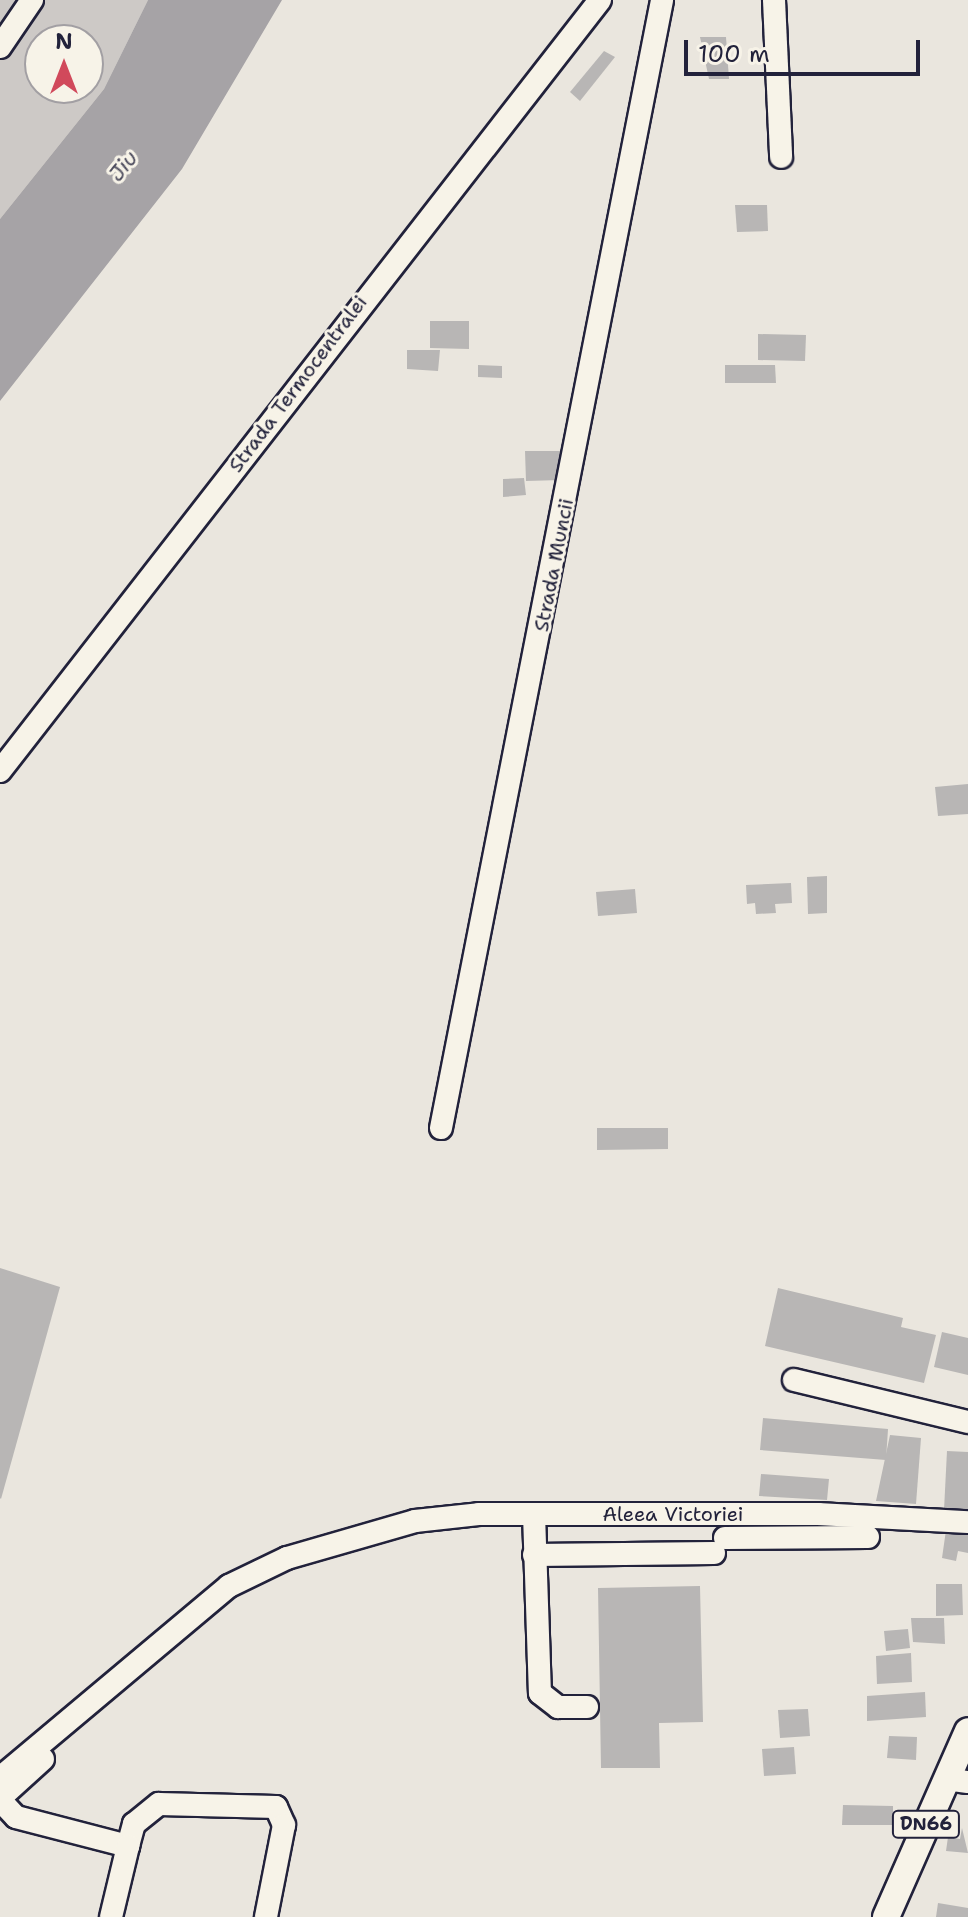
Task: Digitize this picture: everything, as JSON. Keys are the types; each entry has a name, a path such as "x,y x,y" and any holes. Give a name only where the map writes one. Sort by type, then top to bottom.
{"main road":[{"name":"DN66","path":"886,1917 959,1768 968,1731"}],"street":[{"path":"0,47 32,0"},
{"name":"Strada Termocentralei","path":"0,771 600,0"},
{"name":"Strada Muncii","path":"441,1128 662,0"},
{"path":"774,0 781,157"},
{"path":"794,1380 968,1422"},
{"path":"534,1514 540,1693 558,1707 587,1707"},
{"name":"Aleea Victoriei","path":"67,1727 229,1586 287,1558 380,1531 458,1515 818,1514 968,1522"},
{"path":"534,1555 868,1537"},
{"path":"0,1778 67,1727"},
{"path":"67,1727 18,1788 0,1799 16,1817 128,1846"},
{"path":"111,1917 134,1824 159,1804 276,1807 284,1825 266,1917"}],"shaded area":[{"path":"0,0 148,0 104,89 104,24 24,24 24,104 92,104 0,219"}],"water":[{"name":"Jiu","path":"148,0 282,0 182,169 0,401 0,219 92,104 104,104 104,89"}],"building":[{"path":"700,37 726,37 729,79 709,79"},
{"path":"604,51 615,57 580,101 570,92"},
{"path":"735,205 767,205 768,231 737,232"},
{"path":"430,321 469,321 469,349 430,348"},
{"path":"758,334 806,335 805,361 758,360"},
{"path":"407,350 440,350 438,371 407,369"},
{"path":"478,365 502,366 502,378 478,377"},
{"path":"725,365 775,365 776,383 725,383"},
{"path":"525,451 560,451 561,480 526,481"},
{"path":"524,478 526,495 503,497 503,479"},
{"path":"968,784 968,814 938,816 935,787"},
{"path":"827,876 827,913 808,914 807,877"},
{"path":"791,883 792,903 775,904 776,913 756,914 755,903 747,904 746,885"},
{"path":"635,889 637,913 598,916 596,892"},
{"path":"597,1128 668,1128 668,1149 597,1150"},
{"path":"0,1268 60,1287 1,1499 0,1498"},
{"path":"778,1288 903,1318 901,1327 936,1335 924,1383 765,1346"},
{"path":"942,1332 968,1338 968,1375 934,1367"},
{"path":"763,1418 888,1429 886,1460 760,1450"},
{"path":"890,1435 921,1438 916,1504 876,1501"},
{"path":"947,1451 968,1452 968,1511 944,1510"},
{"path":"761,1474 829,1479 827,1500 759,1496"},
{"path":"946,1530 968,1535 968,1553 958,1551 956,1561 942,1558"},
{"path":"936,1584 962,1584 963,1615 936,1616"},
{"path":"700,1586 703,1722 659,1723 660,1768 601,1768 598,1588"},
{"path":"911,1618 944,1618 945,1644 913,1642"},
{"path":"908,1629 910,1648 886,1651 884,1631"},
{"path":"911,1653 912,1682 877,1684 876,1656"},
{"path":"925,1692 926,1717 867,1721 867,1696"},
{"path":"808,1709 810,1736 780,1738 778,1710"},
{"path":"889,1736 917,1737 916,1760 887,1758"},
{"path":"794,1747 796,1774 764,1776 762,1749"},
{"path":"843,1805 893,1806 893,1825 842,1825"},
{"path":"962,1828 968,1853 946,1851 948,1837 960,1839"},
{"path":"938,1903 968,1908 968,1917 936,1917"}]}
